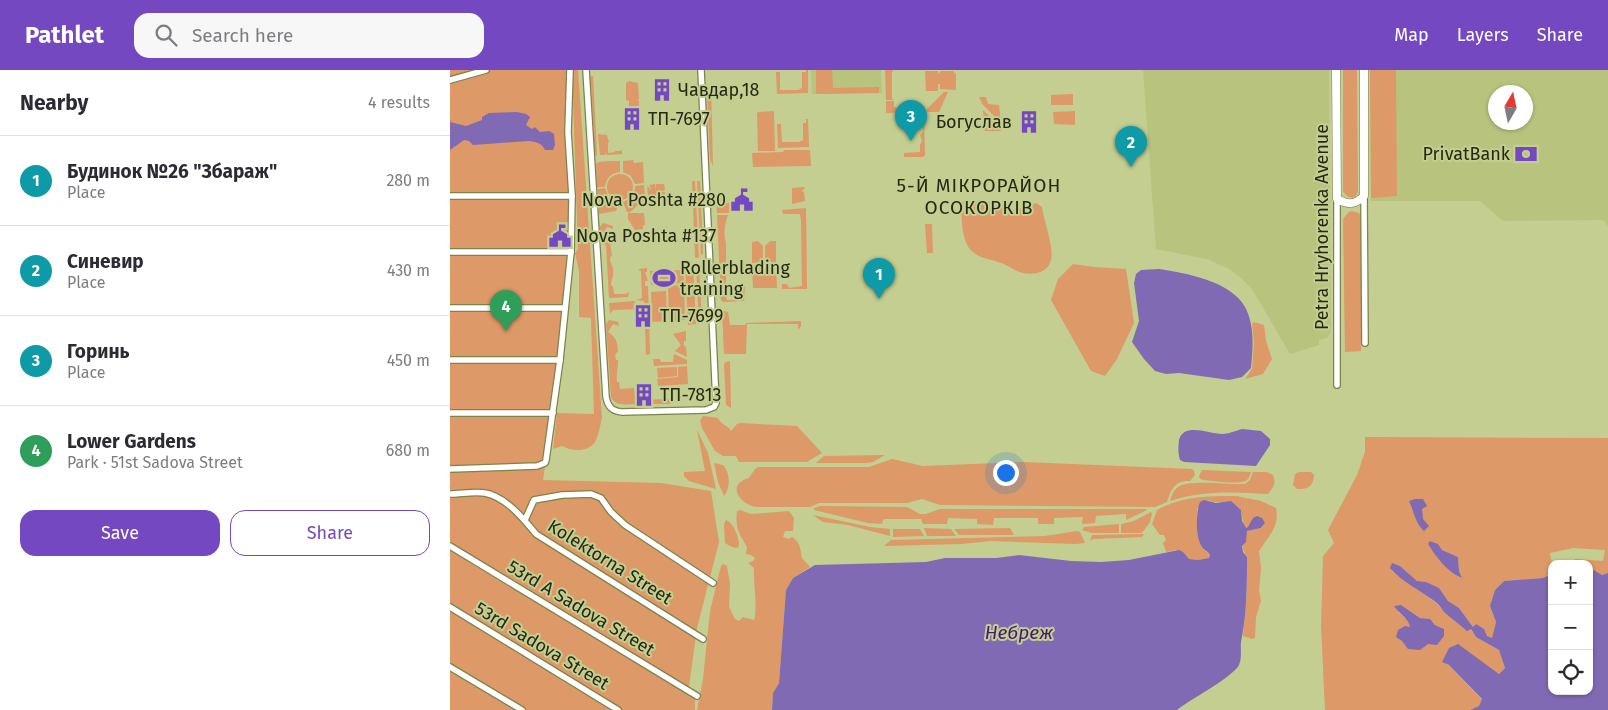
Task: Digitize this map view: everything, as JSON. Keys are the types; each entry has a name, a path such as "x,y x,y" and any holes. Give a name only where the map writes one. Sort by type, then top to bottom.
{"street":[{"path":"450,80 486,70"},
{"path":"450,468 537,466 545,463 546,460 560,360 571,252 572,196 568,132 570,70"},
{"path":"586,70 606,397 607,403 615,411 622,412 706,410 714,407 716,404 701,70"},
{"name":"Petra Hryhorenka Avenue","path":"1336,70 1337,385"},
{"path":"1364,70 1365,343"},
{"path":"450,196 572,196"},
{"path":"1337,198 1343,202 1353,204 1357,203 1364,196"},
{"path":"450,252 571,252"},
{"path":"450,308 564,308"},
{"path":"450,360 560,360"},
{"path":"450,413 552,413"},
{"name":"Kolektorna Street","path":"450,494 484,493 499,497 525,520 536,534 703,639"},
{"path":"525,520 534,500 562,495 591,494 601,498 611,512 625,525 713,583"},
{"name":"53rd A Sadova Street","path":"450,546 697,696"},
{"name":"53rd Sadova Street","path":"450,607 618,710"},
{"path":"450,667 522,710"}],"shaded area":[{"path":"450,70 568,70 569,252 553,411 543,480 661,483 711,491 719,542 697,628 689,687 695,700 695,710 450,710"},
{"path":"572,70 578,70 602,418 595,442 588,448 579,450 562,446 553,449 557,413 594,414 591,318 579,317 579,271 575,253 578,249"},
{"path":"808,70 808,93 777,94 776,72 780,72 780,90 798,90 802,88 802,72 806,72"},
{"path":"811,70 881,70 882,93 812,94"},
{"path":"816,70 832,70 833,88 879,87 879,93 816,94"},
{"path":"885,70 893,70 892,98 894,100 886,100"},
{"path":"1143,70 1329,70 1331,331 1327,338 1319,340 1319,345 1290,354 1252,289 1231,270 1207,259 1156,249"},
{"path":"1343,70 1357,70 1358,191 1357,195 1352,197 1347,196 1343,191"},
{"path":"1370,70 1608,70 1608,226 1603,220 1503,221 1480,201 1371,201"},
{"path":"1370,70 1396,70 1397,196 1371,198"},
{"path":"925,71 938,71 938,74 941,71 953,71 956,74 956,90 940,89 940,84 938,84 938,91 926,91"},
{"path":"593,76 596,156 594,153 591,85 589,84 589,77"},
{"path":"629,81 638,83 639,99 637,100 639,101 639,111 629,112 629,101 626,100 626,83"},
{"path":"711,85 713,166 710,159 707,89"},
{"path":"944,92 948,92 939,112 927,112 927,109"},
{"path":"1073,94 1073,105 1051,105 1051,95"},
{"path":"979,97 986,97 988,104 999,105 1001,123 983,105"},
{"path":"886,101 894,101 894,107 911,107 911,112 886,113"},
{"path":"983,110 1000,127 1001,131 985,131"},
{"path":"774,111 775,151 758,151 757,113"},
{"path":"1075,111 1075,125 1054,124 1053,112"},
{"path":"806,119 808,119 809,147 778,148 777,124 781,124 782,142 799,142 803,140 803,123 806,123"},
{"path":"922,120 924,120 925,155 923,157 904,157 904,153 920,152 922,141 920,135 923,132"},
{"path":"598,134 607,135 609,141 608,153 621,151 622,149 622,154 607,155 606,153 605,155 600,155"},
{"path":"784,150 810,150 811,166 753,167 752,153 783,152"},
{"path":"633,160 634,163 643,162 644,183 635,184 631,176 623,172 623,161"},
{"path":"620,161 620,172 610,176 606,181 605,187 597,187 596,164"},
{"path":"620,174 629,178 633,187 629,196 620,200 611,196 607,187 611,178"},
{"path":"692,181 695,181 699,257 697,258 695,257"},
{"path":"697,181 700,181 703,253 701,256"},
{"path":"655,184 656,190 656,184 664,184 665,190 660,192 665,192 665,202 649,204 647,186 652,190 649,185"},
{"path":"644,185 645,199 630,212 627,212 623,202 632,196 635,186"},
{"path":"804,187 802,191 804,192 805,201 792,204 792,188"},
{"path":"605,188 609,197 619,202 616,211 599,214 598,189"},
{"path":"716,194 721,194 721,203 731,203 731,213 717,213"},
{"path":"964,201 986,201 1010,210 1017,210 1036,203 1042,207 1052,254 1047,268 1032,274 1023,273 975,254 969,248 964,237 961,205"},
{"path":"806,208 807,289 782,289 782,284 787,284 789,288 802,286 800,214 783,214 782,210"},
{"path":"1352,211 1359,213 1361,216 1361,351 1345,352 1343,219"},
{"path":"628,213 644,213 645,225 643,225 643,229 635,230 628,219"},
{"path":"717,215 728,215 725,225 726,298 727,300 741,300 742,285 745,285 744,301 723,302 721,300"},
{"path":"603,223 613,226 613,229 607,227 602,236 610,242 612,255 610,260 613,271 611,285 614,294 626,294 629,292 628,297 609,298 606,245 600,242 600,227"},
{"path":"925,224 932,224 933,253 927,253"},
{"path":"758,241 763,246 763,262 752,263 752,242"},
{"path":"770,241 776,241 776,263 765,261 765,246"},
{"path":"1073,264 1126,269 1134,323 1117,359 1105,376 1091,371 1051,300 1058,279"},
{"path":"685,265 693,265 696,324 688,325"},
{"path":"696,265 699,265 702,323 699,323"},
{"path":"752,265 776,265 777,288 753,288"},
{"path":"647,268 647,272 645,272 648,281 645,281 645,286 648,286 650,354 646,355 645,326 648,322 648,310 639,309 639,304 644,304 644,301 636,300 642,298 641,271 638,270"},
{"path":"683,270 684,283 651,285 650,271"},
{"path":"684,285 685,320 669,321 668,286"},
{"path":"666,291 667,321 652,322 651,292"},
{"path":"634,301 638,305 638,309 613,310 610,314 609,303"},
{"path":"722,310 728,312 730,325 745,325 746,323 801,321 801,326 798,330 798,324 747,324 746,354 724,354"},
{"path":"609,320 618,322 619,326 613,324 608,332 615,338 617,345 618,351 615,355 616,360 618,360 617,382 619,382 620,389 634,388 636,404 618,404 611,397 606,324"},
{"path":"1254,322 1264,325 1266,341 1272,359 1263,374 1245,379 1252,369 1254,342 1252,324"},
{"path":"686,331 684,346 686,347 687,357 675,351 681,345 673,334"},
{"path":"674,354 687,360 687,364 654,366 653,359 660,359 661,362 673,362"},
{"path":"730,361 731,408 726,405 724,364"},
{"path":"687,366 688,384 658,386 657,379 678,377 678,367"},
{"path":"677,367 677,376 658,378 657,368"},
{"path":"638,384 643,384 648,390 639,391 639,400 668,399 671,402 670,404 638,404"},
{"path":"703,416 718,418 731,431 737,424 741,423 797,426 822,453 807,462 739,462 736,456 723,456 715,451 702,428 700,421"},
{"path":"697,430 708,453 716,489 689,481 684,476 684,472 705,471"},
{"path":"1365,437 1608,438 1608,573 1602,575 1593,569 1593,560 1603,561 1605,550 1573,548 1550,553 1551,560 1548,560 1548,576 1543,578 1504,581 1495,590 1490,606 1496,622 1492,638 1487,636 1484,629 1476,624 1471,630 1476,637 1499,650 1505,668 1499,674 1485,665 1442,662 1449,665 1482,700 1479,706 1470,710 1325,710 1321,625 1323,556 1334,543 1328,530 1357,475 1365,452","holes":["1430,541 1438,544 1442,550 1458,557 1459,571 1462,578 1451,572 1439,557","1400,566 1417,581 1439,588 1448,601 1459,608 1473,627 1467,630 1445,613 1440,606 1392,571","1401,605 1420,618 1430,619 1435,625 1444,629 1410,627 1408,620 1398,612"]},
{"path":"885,455 873,462 866,463 816,463 824,456"},
{"path":"892,459 923,466 1024,462 1192,469 1195,475 1190,481 1181,482 1174,486 1167,502 1155,507 940,505 922,499 907,503 819,503 810,507 757,507 740,499 738,494 738,485 749,478 758,467 869,467"},
{"path":"714,463 723,465 727,472 729,484 724,496 718,482"},
{"path":"1202,470 1251,472 1248,479 1244,481 1227,482 1200,479 1199,476"},
{"path":"1253,472 1267,472 1273,475 1274,485 1268,494 1206,493 1170,501 1178,487 1191,483 1245,484 1250,480"},
{"path":"1311,472 1314,475 1311,485 1297,489 1293,485 1295,474"},
{"path":"1236,496 1261,501 1276,508 1277,515 1275,526 1259,551 1261,568 1259,590 1261,601 1256,617 1255,638 1252,639 1243,636 1247,593 1247,557 1243,550 1243,544 1247,531 1262,528 1265,523 1246,528 1244,527 1241,510 1222,502 1208,500 1197,509 1199,539 1201,546 1210,555 1209,558 1198,560 1189,559 1179,551 1166,552 1163,543 1166,540 1164,535 1160,535 1152,524 1157,510 1166,505 1186,499"},
{"path":"820,506 907,507 920,514 940,509 1147,510 1126,520 1126,514 1096,516 1095,523 1082,524 1083,517 1054,518 1054,524 1038,524 1038,518 994,518 993,525 977,524 977,519 948,518 947,524 923,524 921,519 885,519 882,524 868,523 814,510 814,508"},
{"path":"740,510 751,514 789,511 794,518 793,531 785,531 783,537 789,539 792,537 797,541 802,558 810,567 793,578 786,590 779,683 773,693 772,710 697,710 703,679 710,611 723,564 727,566 730,584 729,607 735,619 739,621 743,617 754,620 755,616 754,568 748,563 755,558 746,554 747,547 738,530 737,511"},
{"path":"1151,512 1150,522 1142,533 1121,533 1121,524 1134,521"},
{"path":"813,515 870,527 890,529 890,536 848,525 823,522"},
{"path":"726,520 731,524 738,537 738,548 725,543 724,524"},
{"path":"1119,524 1119,533 1092,533 1082,530 1084,527"},
{"path":"924,528 951,529 956,536 927,536"},
{"path":"1010,528 1014,535 959,535 954,529"},
{"path":"893,529 920,529 924,536 893,537"},
{"path":"1080,532 1085,543 991,541 961,544 884,546 891,540 1045,536"},
{"path":"1144,534 1142,537 1093,539 1090,541 1092,535"}],"water":[{"path":"517,112 530,117 526,125 532,129 535,127 540,132 549,131 554,134 555,145 553,150 545,150 540,144 528,141 473,145 469,141 464,140 450,150 450,122 466,126 482,120 482,117 489,113"},
{"path":"1159,269 1194,276 1218,285 1238,298 1245,307 1250,322 1252,353 1251,368 1242,377 1229,380 1179,373 1166,374 1155,371 1144,359 1132,342 1139,321 1134,283 1136,274 1141,270"},
{"path":"1242,429 1261,431 1270,439 1270,445 1256,466 1184,462 1180,460 1179,440 1186,431 1198,430 1222,434"},
{"path":"1423,499 1427,506 1422,509 1423,519 1429,526 1424,531 1417,521 1409,501"},
{"name":"Небреж","path":"1204,500 1216,503 1231,501 1241,510 1242,521 1246,528 1253,518 1257,516 1262,518 1265,523 1261,528 1247,531 1246,542 1242,546 1243,552 1247,557 1247,589 1239,665 1231,674 1177,710 772,710 773,693 779,683 786,590 793,578 815,565 926,562 945,558 996,558 1019,555 1071,561 1101,562 1129,560 1179,550 1189,559 1198,560 1209,558 1210,555 1202,547 1197,531 1199,506 1200,502"},
{"path":"1430,541 1438,544 1442,550 1458,557 1459,571 1462,578 1443,564 1428,544"},
{"path":"1392,563 1400,566 1417,581 1426,582 1439,588 1448,601 1459,608 1473,627 1476,624 1484,629 1487,636 1492,638 1496,622 1490,606 1495,590 1504,581 1543,578 1548,576 1548,695 1593,695 1593,569 1602,575 1608,573 1608,710 1470,710 1479,706 1482,699 1449,665 1442,662 1449,648 1458,644 1499,674 1505,668 1499,650 1476,637 1471,629 1467,631 1445,613 1438,604 1390,568"},
{"path":"1401,605 1420,618 1430,619 1435,625 1444,629 1444,636 1437,645 1428,644 1420,650 1408,649 1396,637 1398,630 1405,626 1410,627 1394,606"}],"place":[{"name":"Чавдар,18","path":"662,90"},
{"name":"ТП-7697","path":"632,119"},
{"name":"Богуслав","path":"1029,122"},
{"name":"Горинь","path":"911,141"},
{"name":"PrivatBank","path":"1526,154"},
{"name":"Синевир","path":"1131,167"},
{"name":"Nova Poshta #280","path":"742,200"},
{"name":"Nova Poshta #137","path":"560,236"},
{"name":"Rollerblading training","path":"664,278"},
{"name":"Будинок №26 \"Збараж\"","path":"879,299"},
{"name":"ТП-7699","path":"643,316"},
{"name":"Lower Gardens","path":"506,331"},
{"name":"ТП-7813","path":"644,395"}],"district":[{"name":"5-Й МІКРОРАЙОН ОСОКОРКІВ","path":"979,196"}]}
